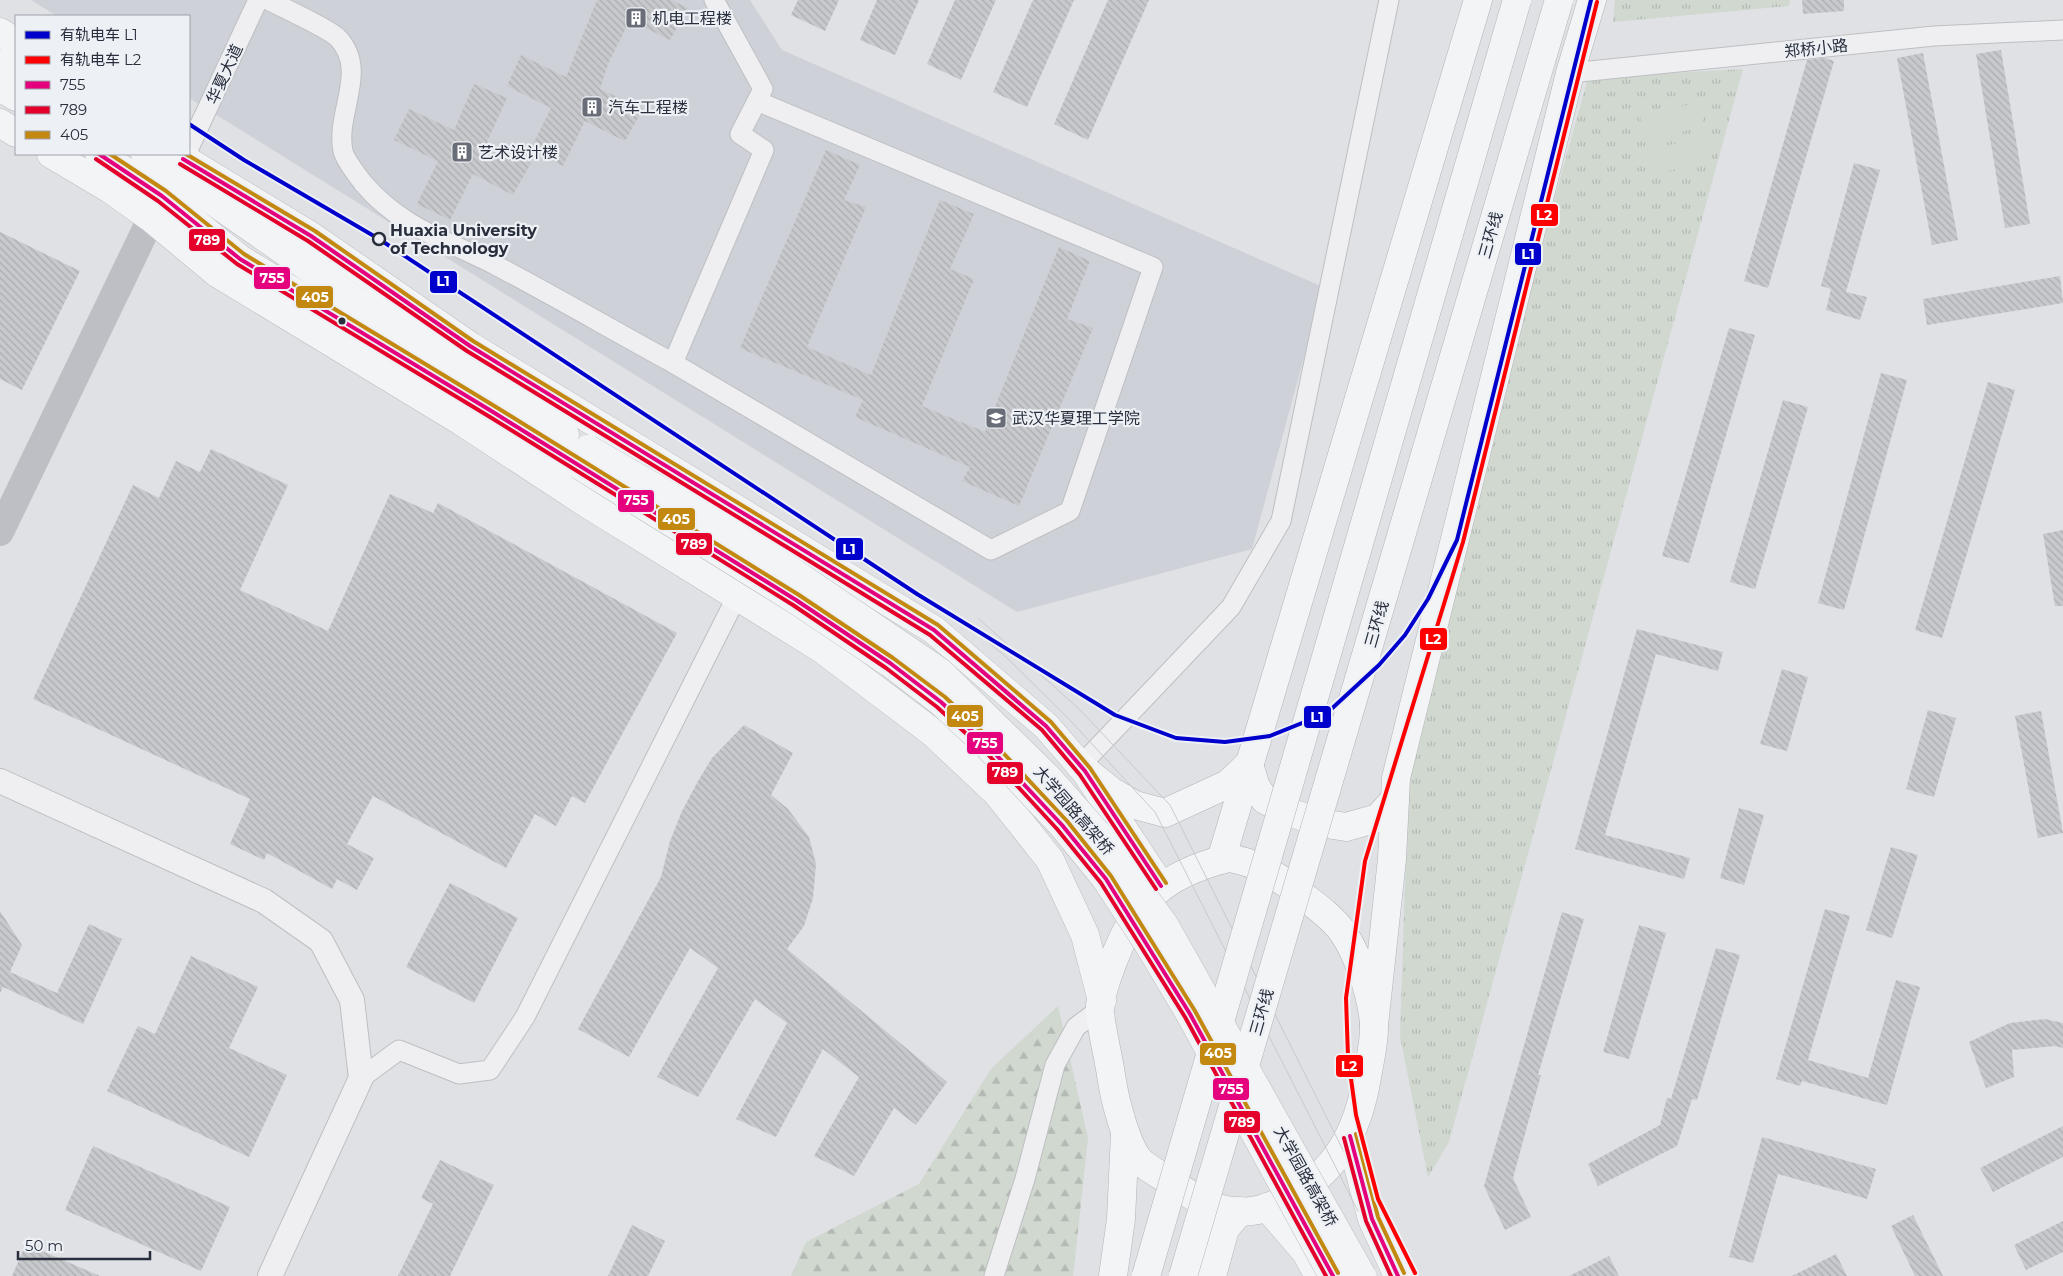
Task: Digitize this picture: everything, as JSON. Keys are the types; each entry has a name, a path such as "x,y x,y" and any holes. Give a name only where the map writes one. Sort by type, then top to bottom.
{"main road":[{"path":"1221,860 1478,0"},
{"path":"1146,1276 1517,0"},
{"name":"三环线","path":"1183,1276 1560,0"},
{"path":"174,172 217,273 461,420 551,480 822,649 932,732 997,793 1050,860 1085,935 1101,1005 1114,1099 1125,1130 1140,1161 1192,1195 1224,1210 1252,1212 1298,1193 1324,1172 1338,1157 1350,1136 1362,1107 1372,1053 1392,859 1396,778 1570,73 1592,0"},
{"path":"0,32 15,41"},
{"path":"0,63 15,72"},
{"path":"0,87 15,97"},
{"path":"0,123 15,132"},
{"path":"53,155 110,189 174,172"},
{"path":"102,155 174,172 240,259 501,405 583,457 890,662 941,702 988,745 1062,825 1106,879 1149,945 1190,1014 1333,1276"},
{"path":"146,155 174,172 311,236 470,346 934,630 1046,726 1080,766 1112,809 1161,886"},
{"path":"0,532 174,172"},
{"path":"470,346 501,405 551,480"},
{"name":"大学园路高架桥","path":"583,457 744,539 940,672 1049,778 1102,839 1165,926 1362,1276"},
{"path":"1080,766 1111,791 1134,805 1165,813 1228,784 1249,764"},
{"path":"1249,764 1256,787 1264,800 1291,813 1327,824 1346,827 1378,818 1395,798"},
{"path":"1101,1005 1108,976 1123,935 1138,911 1161,886 1191,869 1228,858 1250,862 1284,882 1326,914 1342,932 1357,962 1369,996 1374,1025"},
{"path":"1113,1276 1121,1219 1125,1130"},
{"path":"1350,1136 1372,1219 1398,1276"},
{"path":"1267,1207 1305,1251 1319,1276"},
{"path":"1212,1276 1225,1229 1240,1211"}],"street":[{"name":"华夏大道","path":"190,139 258,0"},
{"path":"268,0 336,36 346,48 352,67 345,112 343,152 362,181 390,210 411,226 496,266 673,364 991,550 1070,511 1154,267 757,101"},
{"path":"673,364 764,150 740,134 763,89 714,0"},
{"path":"1080,766 1232,607 1281,521 1389,0"},
{"name":"郑桥小路","path":"1570,73 1934,36 2063,30"},
{"name":"华夏大道","path":"174,172 182,155"},
{"path":"270,1276 361,1078 399,1050 459,1074 490,1070 525,1017 737,596"},
{"path":"0,781 264,901 321,941 352,1000 361,1078"},
{"path":"994,1276 1025,1179 1055,1065 1076,1027 1101,1005"}],"shaded area":[{"name":"武汉华夏理工学院","path":"31,0 750,0 782,50 1323,287 1252,549 1017,612 190,99 190,15 55,15"}],"green space":[{"path":"1615,0 1790,0 1789,6 1613,22"},
{"path":"1743,69 1449,1142 1428,1177 1400,1036 1407,826 1383,783 1549,218 1588,78"},
{"path":"1699,103 1704,127 1645,139 1640,114"},
{"path":"1705,138 1709,163 1651,174 1647,149"},
{"path":"1058,1006 1088,1138 1073,1276 791,1276 806,1242 919,1184 991,1069"}],"building":[{"name":"汽车工程楼","path":"597,0 671,0 688,8 670,40 630,20 608,64 600,89 643,109 625,141 585,121 563,166 530,150 551,108 507,86 521,55 566,77"},
{"path":"798,0 839,0 825,31 791,15"},
{"path":"877,0 919,0 895,55 860,40"},
{"path":"955,0 996,0 961,80 927,64"},
{"path":"1033,0 1074,0 1027,107 993,92"},
{"path":"1108,0 1149,0 1088,140 1054,124"},
{"path":"1802,0 1844,0 1844,11 1803,14"},
{"path":"2001,50 2030,224 2005,228 1976,54"},
{"path":"1923,53 1958,240 1932,245 1897,58"},
{"path":"1825,58 1834,61 1768,288 1744,281 1807,60"},
{"name":"艺术设计楼","path":"474,84 507,98 487,142 531,163 513,195 473,174 450,220 417,204 438,161 394,140 409,109 454,130"},
{"path":"826,150 860,165 844,200 866,207 807,347 871,375 940,200 974,214 950,269 974,279 922,406 985,432 1059,247 1090,261 1067,319 1093,328 1019,506 962,481 970,467 855,417 863,400 740,348"},
{"path":"1854,163 1880,170 1846,292 1867,297 1860,320 1826,310 1831,289 1821,286"},
{"path":"0,232 80,271 22,390 0,379"},
{"path":"2060,276 2063,303 1927,325 1923,299"},
{"path":"1729,328 1755,335 1689,563 1662,556"},
{"path":"1881,373 1907,380 1844,610 1818,603"},
{"path":"1988,382 2015,390 1942,638 1915,630"},
{"path":"1783,400 1808,407 1755,589 1730,582"},
{"path":"211,449 288,485 240,590 328,631 390,494 433,513 438,503 677,633 585,803 572,796 556,826 535,814 506,868 373,796 347,844 374,858 357,890 337,879 332,889 267,853 264,860 230,844 250,799 33,699 133,485 159,498 176,461 200,472"},
{"path":"2063,530 2063,606 2055,606 2043,534"},
{"path":"1637,629 1723,652 1718,671 1656,654 1605,835 1690,858 1684,879 1575,849"},
{"path":"1782,669 1808,677 1787,751 1760,744"},
{"path":"1928,710 1956,718 1934,797 1906,789"},
{"path":"2041,711 2063,833 2038,838 2015,716"},
{"path":"744,725 793,753 771,795 788,809 809,837 816,864 813,898 804,926 787,949 947,1082 916,1125 894,1108 854,1176 814,1156 859,1077 823,1049 776,1137 736,1119 787,1023 755,999 698,1097 657,1077 718,968 690,948 629,1057 578,1029 661,877 670,841 682,811 698,781 712,758"},
{"path":"1739,808 1764,815 1744,885 1720,878"},
{"path":"1891,847 1918,855 1892,938 1866,930"},
{"path":"450,883 518,918 474,1003 406,967"},
{"path":"1825,909 1850,916 1808,1060 1868,1078 1896,980 1920,987 1887,1105 1802,1081 1800,1086 1776,1079"},
{"path":"0,911 22,945 10,972 57,993 89,924 122,939 83,1024 3,987 0,993"},
{"path":"1562,912 1584,919 1538,1075 1541,1075 1513,1178 1531,1217 1505,1230 1484,1186"},
{"path":"1639,925 1666,933 1629,1059 1603,1052"},
{"path":"1716,948 1740,955 1697,1100 1692,1099 1677,1146 1598,1186 1588,1164 1660,1125 1667,1098 1671,1099"},
{"path":"191,956 258,987 229,1048 287,1075 249,1157 107,1091 138,1026 155,1034"},
{"path":"2045,1019 2063,1023 2063,1048 2055,1046 2012,1050 2014,1077 1986,1088 1969,1042 2010,1023"},
{"path":"2063,1126 2063,1157 1993,1192 1980,1168"},
{"path":"1762,1137 1876,1169 1867,1199 1778,1174 1753,1263 1729,1257"},
{"path":"93,1146 230,1207 201,1271 65,1210"},
{"path":"440,1160 494,1185 450,1276 398,1276 433,1204 421,1198"},
{"path":"1913,1215 1943,1276 1915,1276 1891,1226"},
{"path":"2063,1221 2063,1252 2026,1270 2014,1245"},
{"path":"632,1225 665,1241 648,1276 608,1276"},
{"path":"26,1244 100,1276 12,1276"},
{"path":"1836,1254 1847,1276 1792,1276"},
{"path":"1609,1256 1619,1276 1569,1276"}],"tram line":[{"name":"L1","path":"190,125 244,160 379,239 917,594 1115,715 1176,738 1225,742 1270,736 1327,713 1379,665 1405,635 1428,599 1457,540 1591,0"},
{"name":"L2","path":"1415,1273 1378,1199 1356,1115 1348,1057 1346,998 1365,861 1463,542 1597,2"},
{"path":"978,618 1079,709 1170,805 1344,1152 1372,1201"},
{"path":"970,627 1005,656 1067,717 1155,812 1358,1211"}],"transit line":[{"name":"755","path":"100,155 162,196 240,259 493,412 796,600 890,663 941,702 987,745 1062,825 1106,879 1190,1014 1333,1276"},
{"name":"405","path":"112,155 166,191 244,254 496,407 799,595 893,658 945,697 992,741 1067,821 1111,876 1195,1011 1338,1273"},
{"name":"405","path":"188,155 315,231 473,341 938,625 1051,722 1090,768 1166,883"},
{"name":"789","path":"96,159 158,201 237,264 490,417 793,605 886,668 937,707 983,749 1057,829 1101,883 1185,1017 1326,1276"},
{"name":"755","path":"183,159 311,236 470,346 934,630 1046,726 1085,771 1161,886"},
{"name":"789","path":"180,164 308,241 467,351 930,635 1042,730 1080,775 1156,889"},
{"name":"405","path":"1356,1134 1378,1217 1404,1273"},
{"name":"755","path":"1350,1136 1372,1219 1398,1276"},
{"name":"789","path":"1344,1138 1366,1221 1391,1276"}],"place":[{"name":"机电工程楼","path":"636,18"},
{"name":"汽车工程楼","path":"592,107"},
{"name":"艺术设计楼","path":"462,152"},
{"name":"Huaxia University of Technology","path":"379,239"},
{"name":"武汉华夏理工学院","path":"996,418"}]}
